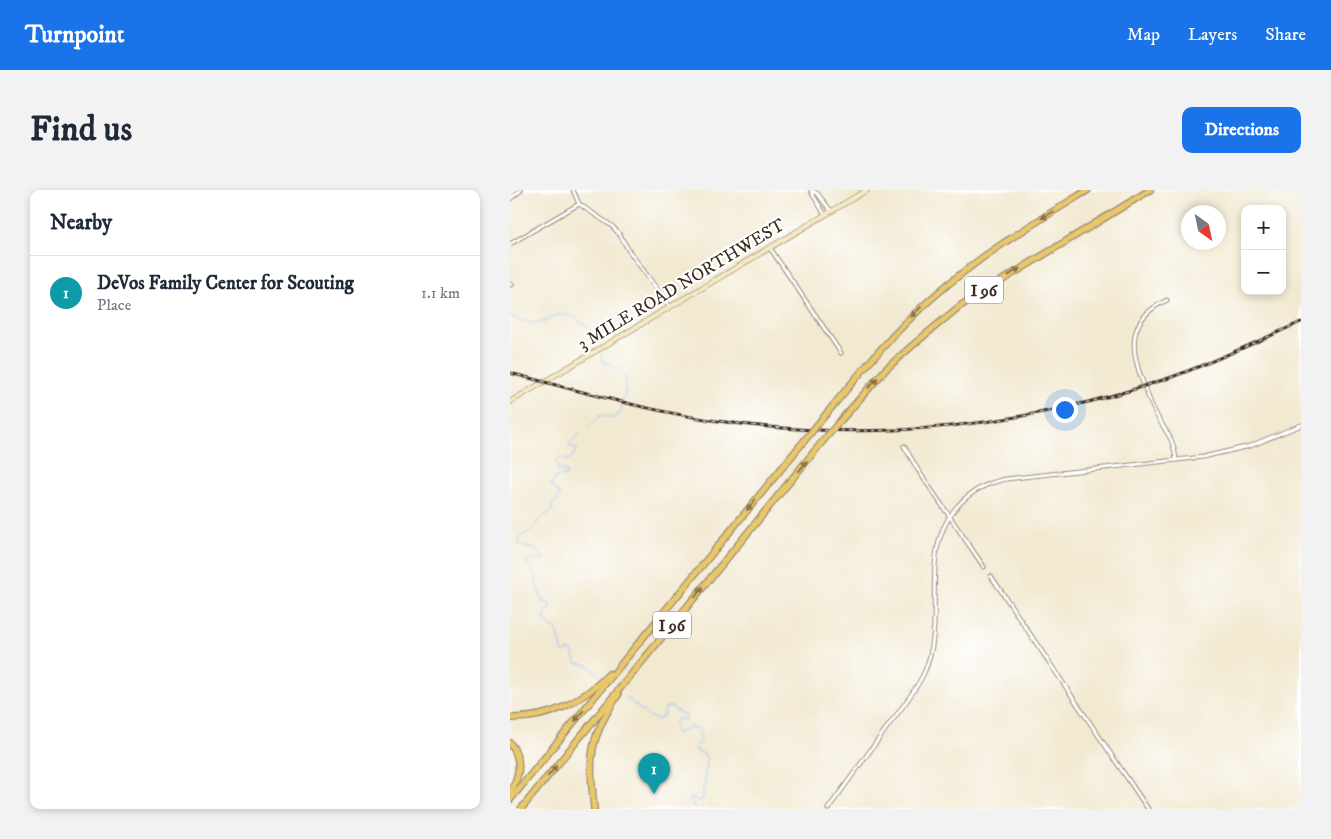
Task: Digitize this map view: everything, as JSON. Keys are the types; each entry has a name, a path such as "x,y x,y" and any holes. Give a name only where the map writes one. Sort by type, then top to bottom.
{"highway":[{"name":"I 96","path":"510,800 877,353 932,298 985,255 1088,190"},
{"name":"I 96","path":"521,809 823,441 886,369 960,306 1150,190"},
{"path":"510,718 526,718 545,714 574,703 597,686 643,637"},
{"path":"594,809 591,764 596,735 608,710 640,664"},
{"path":"510,743 517,754 519,766 516,782 510,792"}],"main road":[{"name":"3 MILE ROAD NORTHWEST","path":"510,402 866,190"}],"street":[{"path":"510,199 521,190"},
{"path":"573,190 580,204 612,226 620,235 629,251 670,307"},
{"path":"812,191 817,193 831,211"},
{"path":"812,191 812,195 825,215"},
{"path":"510,244 580,204"},
{"path":"770,248 841,353"},
{"path":"1167,300 1152,309 1140,322 1134,336 1133,350 1152,406 1172,440 1176,460"},
{"path":"828,809 913,693 927,666 934,631 936,550 941,532 950,515 960,503 985,485 1002,480 1203,457 1265,441 1301,425"},
{"path":"904,446 918,470 984,567"},
{"path":"991,576 1148,809"}],"waterway":[{"path":"510,313 511,316 518,319 534,323 557,315 576,317 598,336 602,361 624,373 626,390 621,413 612,418 601,415 588,428"},
{"path":"536,525 539,520 552,510 551,506 560,496 551,485 556,477 566,476 566,472 559,470 556,461 562,458 565,461 573,456 577,449 569,447 570,443 580,434"},
{"path":"534,529 522,536 519,544 528,548 533,547 544,557 543,560 528,559 526,563 536,577 536,583 543,601 550,604 551,608 545,615 545,620 552,628 556,628 563,652 572,651 577,663 588,665 599,675"},
{"path":"626,697 648,716 658,720 663,716 665,708 671,707 685,716 684,720 677,719 674,723 676,734 689,727 700,729 701,741 695,748 705,755 706,785 703,788 703,799 699,801 693,798 689,799 695,809"}],"railway":[{"path":"510,373 621,402 705,419 788,428 844,431 899,430 954,426 1009,418 1063,408 1116,394 1186,372 1301,322"}],"place":[{"name":"DeVos Family Center for Scouting","path":"654,794"}]}
